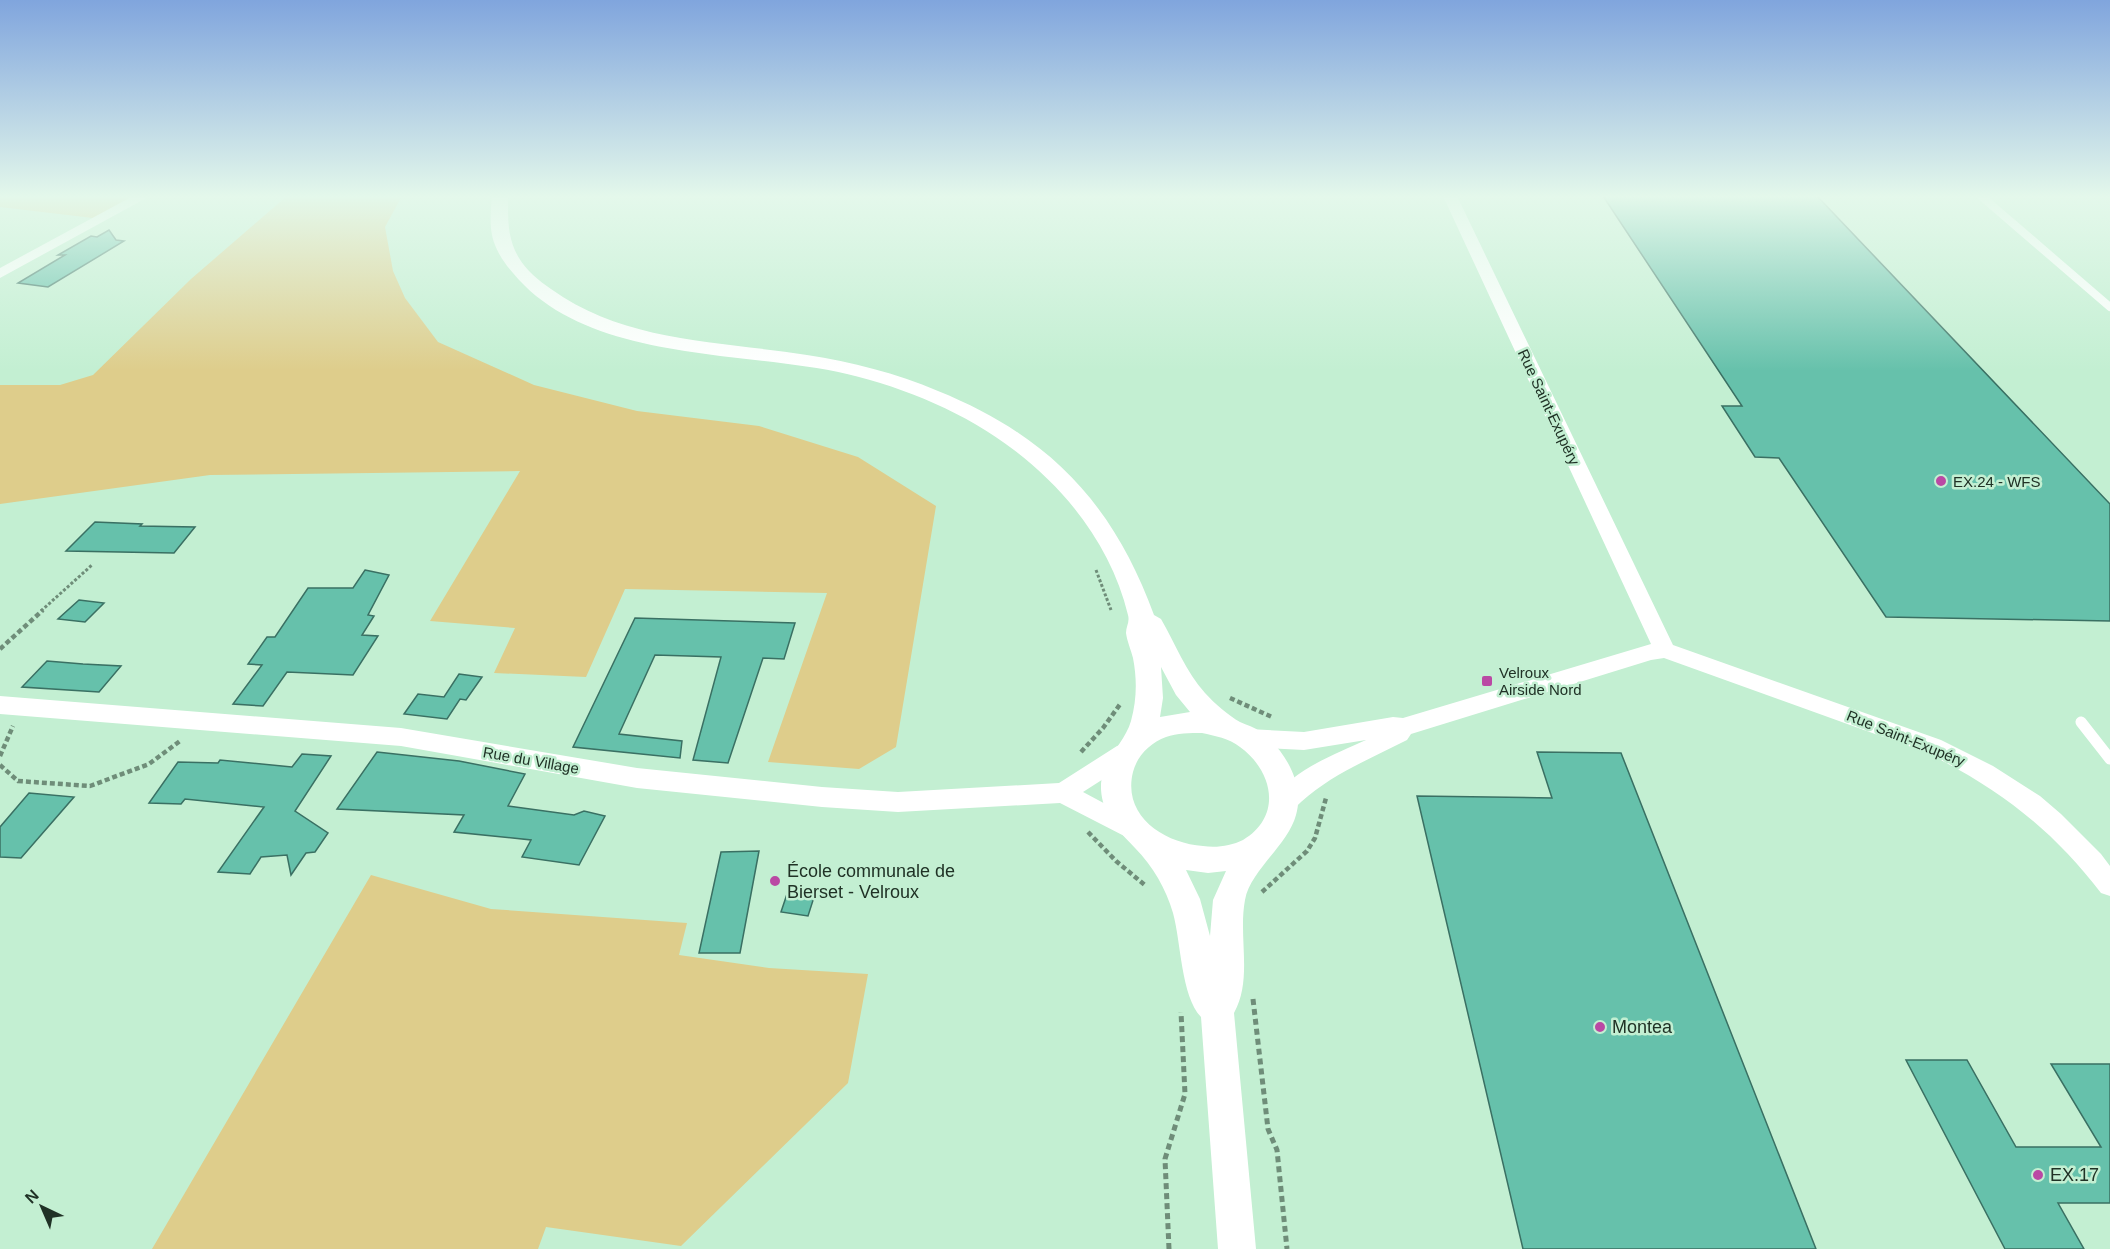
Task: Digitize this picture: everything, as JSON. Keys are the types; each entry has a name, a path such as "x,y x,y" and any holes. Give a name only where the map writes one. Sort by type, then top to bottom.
{"street":[{"path":"0,274 36,254"},
{"path":"506,254 532,284 578,314 617,329 707,350 807,361 874,375 947,402 1003,433 1047,467 1095,520 1116,552 1143,621 1152,625 1185,688 1198,703 1268,754 1280,772 1285,802 1274,831 1245,867 1229,900 1226,942 1227,983 1224,999 1217,1010 1237,1249"},
{"name":"Rue Saint-Exupéry","path":"1478,254 1665,650 1922,741 1966,760 2000,780 2058,824 2085,852 2110,885"},
{"path":"1143,621 1139,632 1150,682 1150,704 1132,746 1117,772 1116,793 1122,814 1162,858 1186,901 1207,1000 1217,1010"},
{"path":"1132,746 1156,729 1177,723 1202,722 1238,733 1304,741 1393,726 1403,727 1651,652 1665,650"},
{"name":"Rue du Village","path":"11,706 401,737 637,778 822,797 898,802 1063,793 1107,814 1141,836"},
{"path":"1285,802 1312,778 1335,763 1399,734 1403,727"},
{"name":"Rue du Village","path":"1063,793 1132,746"},
{"path":"1141,836 1167,853 1192,860 1218,860 1243,854 1263,843"}],"lane":[{"path":"2049,254 2110,307"},
{"path":"2081,722 2110,759"}],"path":[{"path":"1092,560 1113,617"},
{"path":"0,649 92,565"},
{"path":"1221,693 1275,718"},
{"path":"1078,754 1103,728 1121,702"},
{"path":"0,756 11,706"},
{"path":"0,765 18,781 90,786 149,764 207,721"},
{"path":"1259,895 1304,855 1317,831 1321,808 1328,794"},
{"path":"1081,828 1150,891"},
{"path":"1253,997 1268,1129 1277,1150 1287,1249"},
{"path":"1169,1249 1165,1159 1185,1094 1180,1001"}],"shaded area":[{"path":"220,254 390,254 393,271 405,298 438,342 534,385 637,411 759,426 858,457 936,506 896,747 859,769 768,762 827,593 625,589 586,677 494,673 515,628 430,621 520,471 210,475 0,504 0,385 60,385 93,375 191,279"},
{"path":"371,875 491,909 687,923 679,955 769,968 868,974 848,1083 681,1246 546,1227 538,1249 152,1249"}],"building":[{"path":"102,254 48,287 18,283 65,255 58,255"},
{"name":"EX.24 - WFS","path":"1642,254 1872,254 2110,504 2110,621 1886,617 1779,458 1755,457 1722,406 1742,406"},
{"path":"95,522 195,527 174,553 66,551"},
{"path":"365,570 389,575 368,615 374,616 362,635 378,636 353,675 287,672 263,706 233,704 262,665 248,664 267,637 275,637 308,588 353,588"},
{"path":"79,600 104,603 85,622 58,619"},
{"path":"635,618 795,623 784,659 763,658 728,763 693,760 721,657 655,655 619,734 682,741 680,758 573,747"},
{"path":"47,661 121,666 99,692 22,687"},
{"path":"459,674 482,677 466,700 460,699 447,719 404,714 418,694 444,697"},
{"path":"377,752 459,761 525,774 508,806 574,815 584,811 605,816 579,865 522,857 531,840 454,832 464,815 337,809"},
{"name":"Montea","path":"1537,752 1621,753 1816,1249 1523,1249 1417,796 1552,798"},
{"path":"302,754 331,756 295,811 328,833 315,852 306,853 291,875 287,855 261,857 250,874 218,872 264,807 185,799 181,804 149,803 178,762 218,763 220,760 292,767"},
{"path":"29,793 74,797 21,858 0,857 0,827"},
{"path":"759,851 740,953 699,953 721,852"},
{"path":"789,888 816,891 808,916 781,912"},
{"name":"EX.17","path":"1906,1060 1967,1060 2016,1147 2101,1147 2051,1064 2110,1064 2110,1203 2058,1203 2084,1249 2005,1249"}],"place":[{"name":"EX.24 - WFS","path":"1941,481"},
{"name":"Velroux Airside Nord","path":"1487,681"},
{"name":"École communale de Bierset - Velroux","path":"775,881"},
{"name":"Montea","path":"1600,1027"},
{"name":"EX.17","path":"2038,1175"}]}
